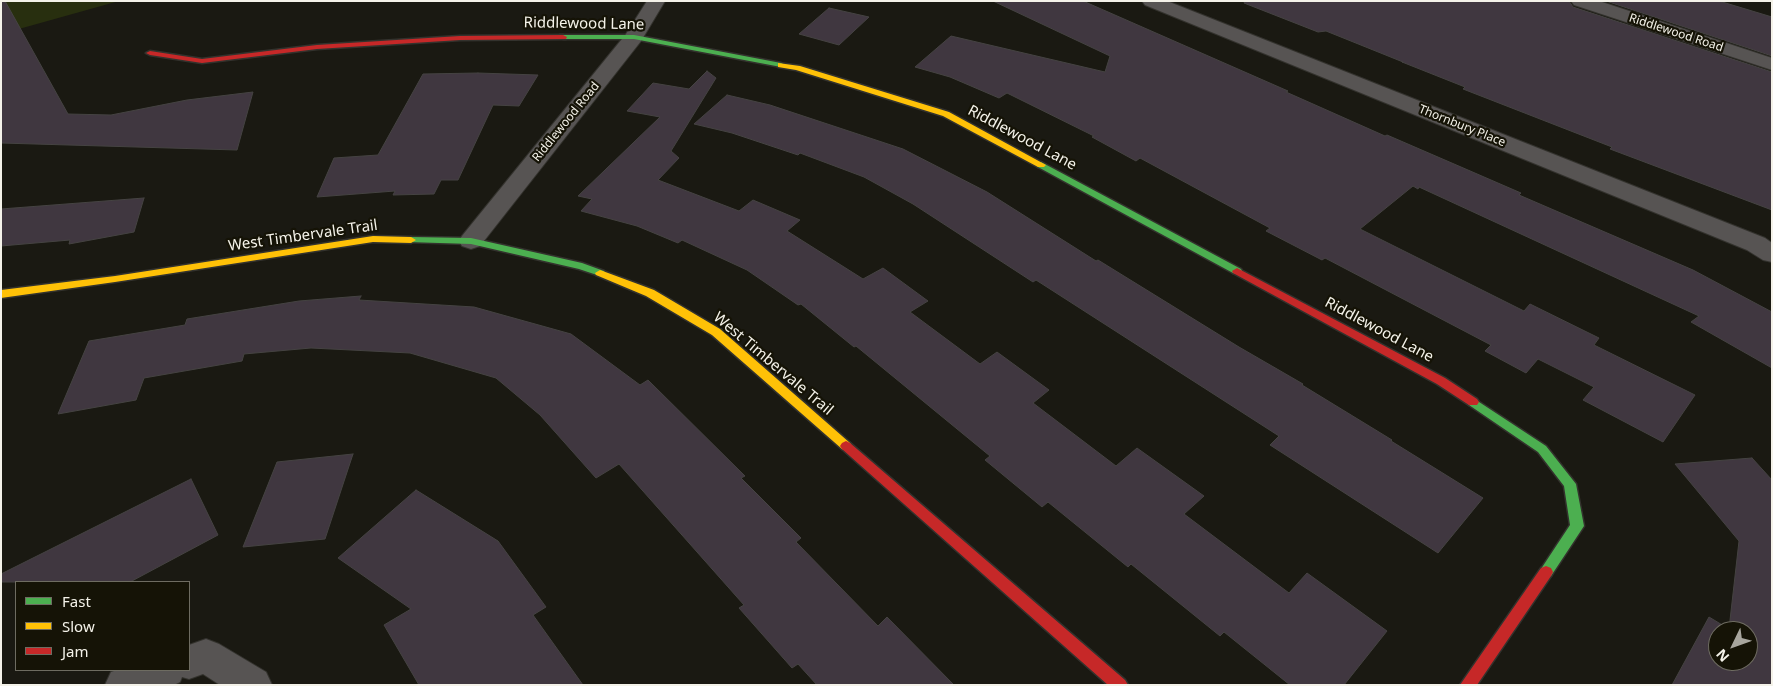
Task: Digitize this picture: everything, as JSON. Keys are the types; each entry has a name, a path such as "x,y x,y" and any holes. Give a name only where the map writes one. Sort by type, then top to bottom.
{"street":[{"name":"Riddlewood Road","path":"472,241 634,37 656,1"},
{"name":"Thornbury Place","path":"1151,1 1756,244 1772,254"},
{"name":"Riddlewood Road","path":"1580,1 1772,64"},
{"name":"Riddlewood Lane","path":"150,53 202,61 317,47 460,38 634,37 797,68 946,114 1442,381 1542,449 1570,484 1577,526 1468,685"},
{"name":"West Timbervale Trail","path":"1,294 114,279 373,239 472,241 582,266 650,293 716,332 1120,685"},
{"path":"190,662 206,656 253,685"},
{"path":"124,685 164,671"}],"green space":[{"path":"1,1 119,1 1,34"}],"building":[{"path":"1,1 5,1 68,114 111,115 187,100 253,92 237,150 1,143"},
{"path":"993,1 1083,1 1385,136 1387,135 1521,193 1519,195 1693,270 1772,312 1772,368 1691,322 1699,316 1419,187 1418,189 1413,186 1360,229 1524,311 1530,304 1599,338 1594,345 1695,395 1663,442 1583,400 1594,387 1538,359 1526,373 1485,351 1491,345 1325,258 1322,260 1266,231 1270,228 1140,158 1136,161 1092,137 1094,136 1007,93 999,98 950,77 915,67 951,36 1105,72 1110,56"},
{"path":"1245,1 1569,1 1573,7 1772,72 1772,210 1610,149 1612,147 1463,89 1465,87 1326,31 1318,32 1244,3"},
{"path":"1606,1 1719,1 1772,17 1772,56"},
{"path":"829,8 869,17 839,45 799,34"},
{"path":"707,71 716,78 671,151 679,158 658,180 739,211 753,200 800,220 787,231 863,279 883,268 928,301 910,312 980,364 997,352 1049,390 1033,403 1116,466 1137,448 1204,496 1184,514 1289,593 1307,573 1387,631 1344,685 1290,685 1224,632 1220,636 1131,564 1128,567 1048,502 1042,507 985,460 990,456 856,346 854,347 801,304 798,305 747,270 682,240 678,243 637,226 581,211 592,199 578,196 660,117 627,111 653,83 689,89"},
{"path":"423,74 538,75 519,106 493,105 458,180 441,180 434,194 393,195 395,191 317,197 334,158 378,155"},
{"path":"727,95 770,105 903,149 987,192 1096,261 1098,260 1303,384 1483,498 1438,553 1270,445 1279,436 1036,280 1033,282 913,204 864,177 800,153 798,155 732,133 694,124"},
{"path":"144,198 134,232 69,244 70,240 1,246 1,209"},
{"path":"361,296 359,300 474,307 571,334 640,385 648,380 745,476 741,478 801,538 796,542 878,626 887,617 954,685 817,685 798,664 792,668 739,608 744,605 619,464 596,478 540,415 496,378 410,353 311,348 244,354 242,361 144,378 136,400 58,414 89,341 185,325 187,319 299,301"},
{"path":"353,454 325,539 243,547 277,462"},
{"path":"1752,458 1772,480 1772,685 1672,685 1709,617 1716,621 1708,621 1708,671 1758,671 1758,621 1730,621 1739,541 1675,464"},
{"path":"191,479 218,535 132,581 1,582 1,574"},
{"path":"416,490 498,541 546,607 533,615 583,685 419,685 384,625 411,609 338,558"}],"traffic: fast":[{"path":"563,37 634,37 781,65"},
{"path":"1041,165 1237,271"},
{"path":"411,240 471,241 582,266 600,273"},
{"path":"1473,402 1542,449 1570,484 1577,526 1546,572"}],"traffic: slow":[{"path":"781,65 797,68 946,114 1041,165"},
{"path":"1,294 115,279 373,239 411,240"},
{"path":"600,273 650,293 716,332 846,446"}],"traffic: jam":[{"path":"150,53 202,61 317,47 460,38 563,37"},
{"path":"1237,271 1441,381 1473,402"},
{"path":"846,446 1120,685"},
{"path":"1468,685 1546,572"}]}
